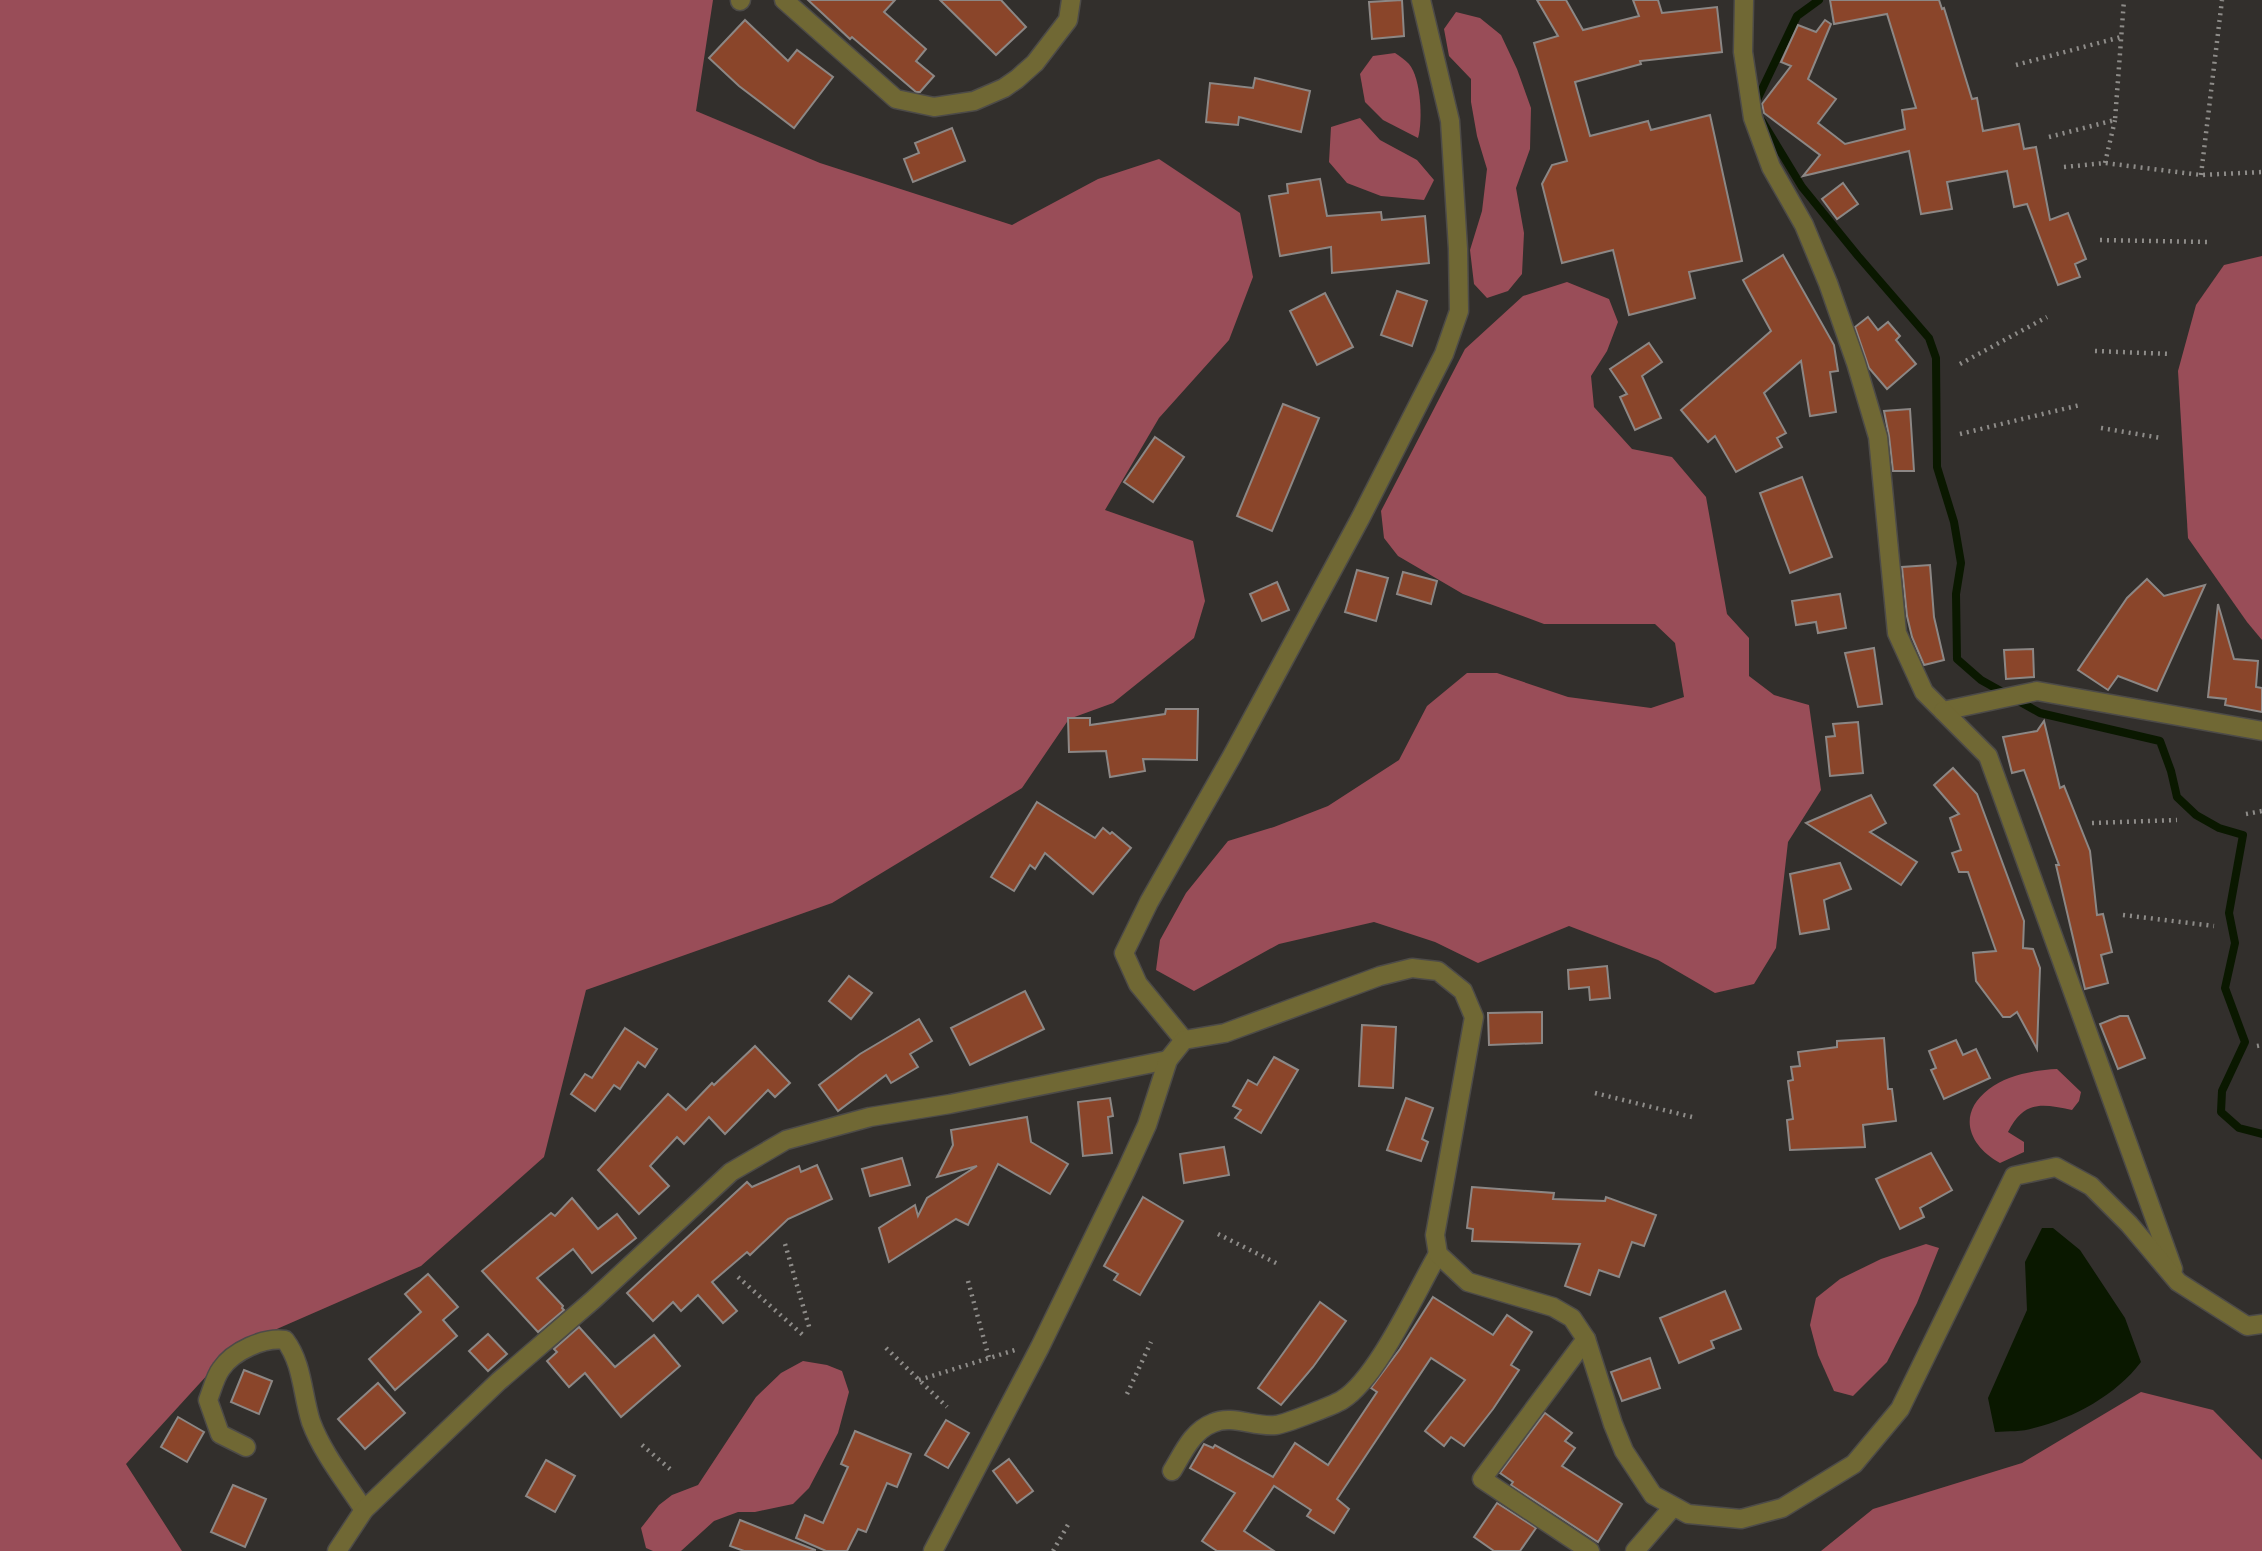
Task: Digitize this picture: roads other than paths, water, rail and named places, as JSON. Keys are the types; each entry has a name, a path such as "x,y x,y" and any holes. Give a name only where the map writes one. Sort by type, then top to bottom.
{"street":[{"path":"784,0 896,99 934,107 974,101 1017,79 1035,63 1068,20 1071,0"},
{"path":"1184,1040 1138,985 1124,953 1149,902 1232,756 1361,517 1444,354 1459,311 1450,121 1421,0"},
{"path":"1744,0 1743,52 1753,118 1771,167 1804,225 1828,283 1878,437 1897,633 1924,692 1989,756 2178,1282"},
{"path":"1943,711 2037,691 2262,731"},
{"path":"933,1551 1040,1347 1147,1125 1168,1060 1184,1040 1225,1033 1380,976 1412,968 1438,971 1462,991 1474,1017 1435,1235 1438,1254 1468,1282 1553,1307 1572,1318 1586,1339 1624,1451 1653,1495 1688,1514 1741,1519 1782,1508 1854,1464 1900,1409 2014,1176 2056,1167 2091,1185 2129,1224 2178,1282 2247,1326 2262,1324"},
{"path":"337,1551 364,1510 499,1381 593,1300 731,1172 786,1140 870,1117 950,1104 1168,1060"},
{"path":"1172,1471 1193,1436 1214,1422 1276,1425 1340,1401 1357,1389 1372,1370 1438,1254"},
{"path":"246,1447 220,1434 208,1400 221,1368 247,1347 273,1339 285,1340 294,1353 312,1423 326,1451 364,1510"},
{"path":"1586,1339 1482,1479 1590,1551"},
{"path":"1635,1551 1672,1507"}],"waterway":[{"path":"1755,104 1797,16 1819,0"},
{"path":"1762,121 1802,187 1929,338 1936,358 1937,467 1954,522 1961,563 1956,594 1957,659 1981,680 2040,713 2160,741 2177,797 2196,815 2219,828 2243,835 2229,913 2235,943 2225,988 2245,1042 2222,1091 2221,1112 2239,1128 2262,1134"}]}
